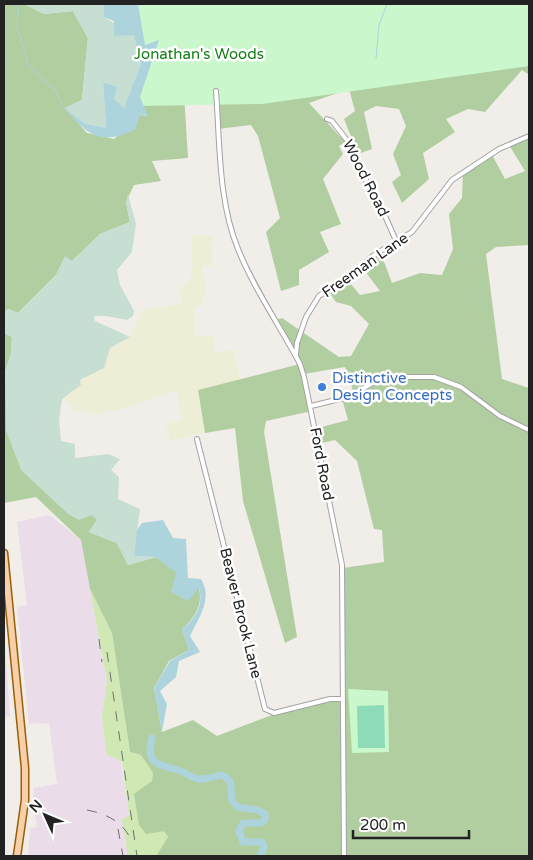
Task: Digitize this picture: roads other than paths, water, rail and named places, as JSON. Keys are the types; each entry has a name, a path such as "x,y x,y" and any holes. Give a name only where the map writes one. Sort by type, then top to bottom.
{"main road":[{"path":"4,553 25,768 25,800 17,856"}],"street":[{"name":"Ford Road","path":"216,91 224,192 233,234 255,283 296,357 304,377 342,565 344,856"},
{"name":"Wood Road","path":"327,120 332,121 350,144 358,166 382,209 397,243"},
{"name":"Freeman Lane","path":"296,357 299,337 315,300 356,271 374,255 397,243 412,232 452,180 499,149 529,136"},
{"path":"311,406 348,397 383,377 434,377 461,387 500,416 529,430"},
{"name":"Beaver Brook Lane","path":"197,439 265,709 274,713 330,699 343,699"}],"water":[{"path":"104,4 138,4 145,45 159,40 140,97 148,116 140,115 135,130 112,137 95,135 88,131 64,108 86,124 106,128 103,82 117,87 114,99 124,108 141,64 134,35 114,36 114,21 104,17"},
{"path":"163,520 173,538 186,539 188,578 201,579 206,594 201,615 190,636 200,652 179,661 176,677 160,691 167,704 162,732 154,688 170,661 189,650 182,629 191,621 197,611 200,600 199,588 188,601 171,592 176,573 156,557 134,556 137,530 142,523"}],"waterway":[{"path":"19,4 17,27 29,66 56,91 62,105 68,110"},
{"path":"376,58 379,25 387,4"},
{"path":"152,738 150,753 154,762 199,779 222,775 230,781 232,800 237,807 257,810 265,814 265,820 261,823 243,823 239,831 243,842 262,842 264,847 260,856"}],"railway":[{"path":"99,639 102,662"},
{"path":"107,652 137,856"},
{"path":"87,810 101,814 120,824 132,842"},
{"path":"118,829 123,856"}],"place":[{"name":"Distinctive Design Concepts","path":"322,387"}],"park label":[{"name":"Jonathan's Woods","path":"199,54"}]}
